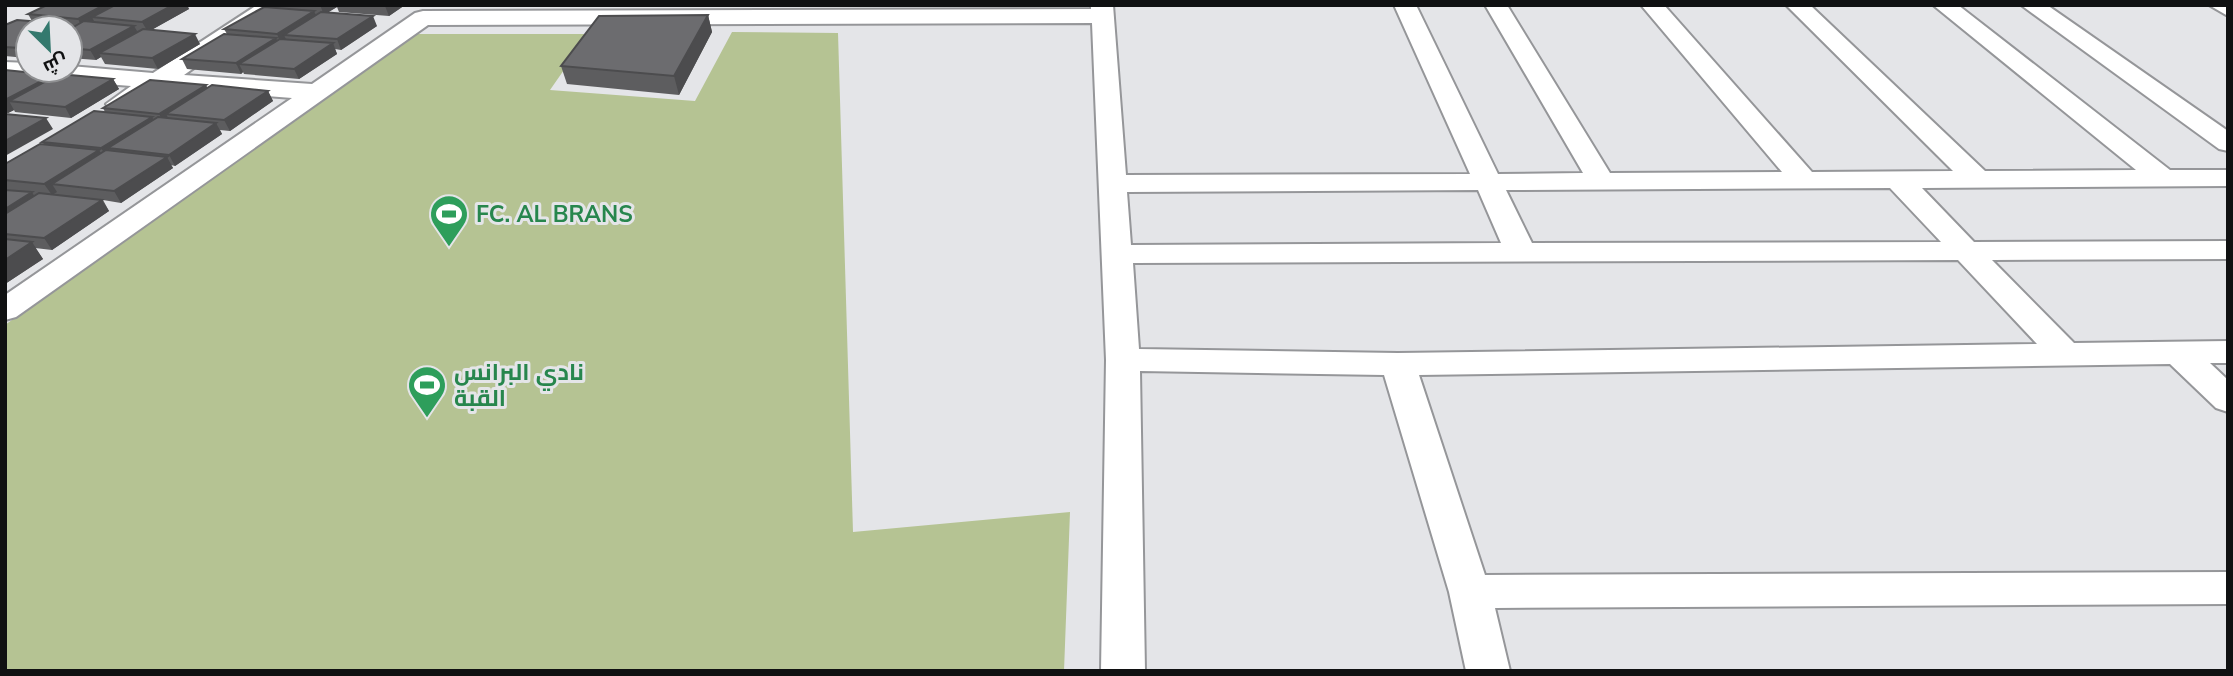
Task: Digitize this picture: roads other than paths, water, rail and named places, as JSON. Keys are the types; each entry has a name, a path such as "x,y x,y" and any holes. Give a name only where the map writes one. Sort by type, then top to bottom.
{"street":[{"path":"100,115 272,5"},
{"path":"1405,5 1521,253"},
{"path":"1496,5 1602,182"},
{"path":"1652,5 1805,181"},
{"path":"1797,5 1978,180"},
{"path":"1944,5 2164,179"},
{"path":"2032,5 2228,143"},
{"path":"2220,5 2228,9"},
{"path":"5,310 428,12 1102,11 1123,360 1123,671"},
{"path":"6,70 314,92"},
{"path":"2192,118 2228,117"},
{"path":"1112,184 2228,178"},
{"path":"1898,180 2067,356"},
{"path":"1117,254 2228,250"},
{"path":"1123,360 1398,364 2228,352"},
{"path":"2179,353 2228,400"},
{"path":"1398,364 1471,592 1488,671"},
{"path":"1471,592 2228,588"}],"place":[{"name":"FC. AL BRANS","path":"449,248"},
{"name":"نادي البرانس القبة","path":"427,419"}]}
